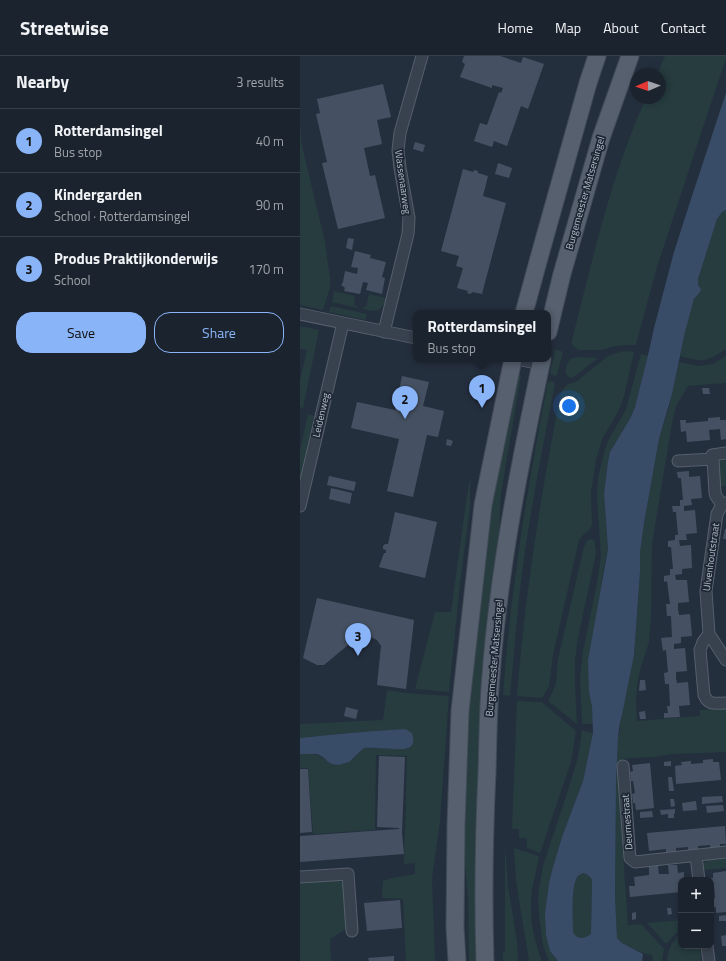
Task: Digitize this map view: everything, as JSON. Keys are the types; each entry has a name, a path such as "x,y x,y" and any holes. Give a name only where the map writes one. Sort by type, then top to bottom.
{"main road":[{"path":"525,310 597,56"},
{"name":"Burgemeester Matsersingel","path":"551,320 564,267 601,138 630,56"},
{"path":"457,961 455,927 456,825 460,711 483,505 512,362"},
{"name":"Burgemeester Matsersingel","path":"485,961 484,839 488,714 491,674 515,490 541,362"}],"street":[{"name":"Wassenaarweg","path":"384,332 408,234 408,218 398,150 400,133 422,56"},
{"path":"300,314 413,337"},
{"name":"Leidenweg","path":"300,506 343,323"},
{"path":"678,461 712,459 712,455 726,454"},
{"name":"Ulvenhoutstraat","path":"712,459 715,493 724,504 717,514 706,591 709,634 726,660"},
{"path":"709,634 703,642 700,650 704,695 706,701 709,703 726,703"},
{"name":"Deurnestraat","path":"623,766 630,858 635,862 726,852"},
{"path":"696,856 698,877"},
{"path":"300,876 348,874 352,931"},
{"path":"707,949 709,961"}],"green space":[{"path":"665,56 726,56 657,267 636,344 615,346 601,350 578,350 572,344 572,340 595,248 623,157 644,104 666,104 666,68 660,68"},
{"path":"300,125 302,146 325,242 330,278 330,288 323,310 300,305"},
{"path":"726,210 726,349 713,357 704,360 680,356 694,299 701,289 698,285 698,279 717,219 722,212"},
{"path":"334,291 355,296 354,305 357,306 357,308 332,302"},
{"path":"369,294 386,298 380,309 372,311 363,309 363,307 366,307"},
{"path":"331,306 367,314 365,320 329,312"},
{"path":"300,326 319,330 303,408 300,407 300,380 307,350 300,349"},
{"path":"555,349 563,352 557,375 555,376 550,374"},
{"path":"626,351 634,352 624,396 619,410 602,439 596,460 591,492 592,525 579,540 553,655 549,686 542,698 517,696 524,620 534,544 561,392 568,384 576,382 608,356"},
{"path":"641,354 648,356 635,407 631,417 610,452 608,461 604,494 608,549 599,602 589,692 593,724 582,724 580,678 583,651 601,556 597,497 598,478 608,441 626,409"},
{"path":"726,356 726,383 688,386 676,406 652,544 651,619 649,642 640,670 636,702 637,721 700,716 700,710 726,708 726,752 672,754 655,757 622,759 626,808 620,811 628,925 641,924 664,949 662,961 653,961 652,955 623,944 617,938 615,896 618,737 634,655 640,552 659,439 668,411 679,362 698,366 713,364"},
{"path":"577,357 598,358 571,378 566,374 566,367 570,359"},
{"path":"518,374 521,376 501,493 478,961 469,961 468,897 462,832 467,727 481,582 491,511 504,436"},
{"path":"548,381 554,382 555,384 526,545 519,598 510,696 503,695 512,603 526,500"},
{"path":"308,414 314,416 300,478 300,450"},
{"path":"726,460 726,486 720,486 718,461"},
{"path":"470,478 470,508 460,583 449,692 415,689 435,612 451,612"},
{"path":"590,539 594,540 596,552 577,643 575,661 577,724 548,701 556,683 558,659 584,547 586,542"},
{"path":"387,690 449,696 440,821 432,878 435,961 406,961 403,899 382,898 383,881 415,874 415,863 404,864 407,756 376,755 375,830 313,834 308,768 300,768 300,754 317,755 327,761 353,759 364,748 410,748 405,729 300,738 300,724 383,720"},
{"path":"517,701 542,702 576,731 571,762 540,853 527,848 527,838 519,838 519,829 512,829"},
{"path":"582,730 593,733 583,781 562,837 549,883 545,913 550,951 558,961 549,961 543,945 538,903 539,888 543,866 578,758"},
{"path":"505,845 508,886 517,941 518,961 503,961 503,953 505,953"},
{"path":"514,848 539,856 532,890 531,917 536,944 542,961 529,961 516,881"},
{"path":"726,858 726,868 704,870 704,863 708,860"},
{"path":"582,873 588,875 592,880 591,934 581,938 573,932 573,891 577,878"},
{"path":"335,878 344,884 349,927 330,939 331,961 300,961 300,879"},
{"path":"678,920 678,931 666,944 647,923"},
{"path":"678,936 678,949 700,949 701,961 667,961 671,946"}],"water":[{"path":"726,93 726,210 722,212 717,219 698,279 698,285 701,289 694,299 685,332 672,394 659,439 640,552 634,655 618,737 615,896 617,938 622,943 643,954 642,961 558,961 550,951 546,935 545,913 553,867 562,837 583,781 593,733 588,660 608,549 604,494 608,461 610,452 631,417 635,407 674,252","holes":["583,873 589,876 592,880 591,934 581,938 573,932 573,897 574,885 578,876"]},
{"path":"405,729 413,736 413,742 410,747 404,749 364,748 349,762 338,765 332,764 317,754 300,754 300,738"}],"building":[{"path":"464,56 500,56 521,63 523,57 544,64 528,109 521,106 507,146 494,141 492,147 474,141 480,123 487,125 499,92 501,93 503,88 492,85 492,88 460,77 465,64 462,62"},
{"path":"383,84 391,117 377,120 382,144 364,148 370,176 375,175 385,218 338,229 322,163 327,162 316,114 320,113 317,99"},
{"path":"415,142 425,145 423,152 413,149"},
{"path":"498,163 512,168 509,178 495,174"},
{"path":"463,169 473,172 474,170 478,171 478,173 488,176 483,196 506,203 482,294 472,292 471,294 467,293 468,291 457,288 463,268 456,266 459,256 441,251"},
{"path":"348,238 354,239 352,250 346,248"},
{"path":"355,251 371,255 370,258 386,262 382,277 385,278 382,294 366,290 368,283 363,282 360,294 344,291 345,288 341,286 345,271 357,274 358,268 351,267"},
{"path":"402,376 429,382 423,406 444,411 438,437 427,435 413,497 387,491 399,439 351,428 357,402 395,410"},
{"path":"702,388 709,388 710,394 703,394"},
{"path":"720,417 720,420 726,420 726,439 721,440 720,429 709,430 710,440 687,442 686,431 681,432 680,420 686,420 686,423 708,421 708,418"},
{"path":"447,439 453,441 451,446 446,445"},
{"path":"689,471 689,477 700,476 702,498 691,499 692,505 684,506 684,511 695,510 697,533 686,534 687,540 679,540 680,546 691,545 692,568 682,569 682,574 675,575 676,580 687,580 689,602 678,603 678,609 679,615 690,614 692,636 681,637 681,643 674,644 674,649 685,648 687,671 676,672 676,678 677,683 688,682 690,705 679,706 680,717 664,718 664,713 668,713 667,706 670,706 669,684 665,684 664,673 668,672 666,650 663,651 661,638 672,637 671,616 667,616 666,604 670,604 667,581 664,582 664,576 670,575 670,569 673,569 671,547 668,547 668,541 675,540 675,535 678,535 676,512 673,512 672,506 680,506 680,500 683,500 681,478 678,478 677,472"},
{"path":"329,476 356,482 354,491 327,485"},
{"path":"331,488 352,493 350,504 329,499"},
{"path":"395,512 437,522 425,578 379,567 384,553 386,553 383,546 388,544"},
{"path":"725,529 726,539 723,539"},
{"path":"317,598 414,620 406,689 377,685 381,646 377,640 366,635 360,635 324,665 317,665 303,658"},
{"path":"640,680 645,680 646,690 639,691"},
{"path":"346,707 358,710 356,719 344,716"},
{"path":"645,711 646,719 640,719 639,712"},
{"path":"379,756 405,757 402,833 404,854 300,862 300,836 399,829 377,827"},
{"path":"713,759 713,762 719,762 721,780 676,784 675,766 682,765 681,762 691,761 691,764 703,763 703,760"},
{"path":"671,761 671,766 664,766 664,762"},
{"path":"650,763 654,808 636,810 635,803 633,803 632,794 635,793 630,772 633,771 632,765"},
{"path":"300,769 308,769 312,832 300,833"},
{"path":"668,777 672,777 674,791 669,791"},
{"path":"722,796 723,802 702,804 702,797"},
{"path":"670,799 674,799 675,806 671,807"},
{"path":"696,801 697,810 683,811 682,803"},
{"path":"723,805 724,811 707,813 706,806"},
{"path":"675,809 674,818 668,818 668,814 661,815 660,810"},
{"path":"652,811 653,817 640,818 640,812"},
{"path":"725,826 726,844 720,844 720,848 710,848 710,845 698,846 698,850 688,851 688,847 676,848 676,852 666,852 666,849 649,851 647,833"},
{"path":"668,865 677,865 678,873 684,872 684,877 678,877 678,892 630,897 629,886 635,886 634,877 649,875 649,867 658,866 659,874 669,874"},
{"path":"726,871 726,912 716,913 716,907 714,907 715,898 713,873"},
{"path":"400,900 402,928 367,931 364,903"},
{"path":"667,908 671,908 672,914 668,915"},
{"path":"636,912 636,919 632,920 632,913"},
{"path":"726,915 726,921 719,921 719,916"},
{"path":"726,935 726,946 722,946 721,936"},
{"path":"394,956 394,961 369,961 368,958"}],"place":[{"name":"Rotterdamsingel","path":"482,408"},
{"name":"Kindergarden","path":"405,419"},
{"name":"Produs Praktijkonderwijs","path":"358,656"}]}
